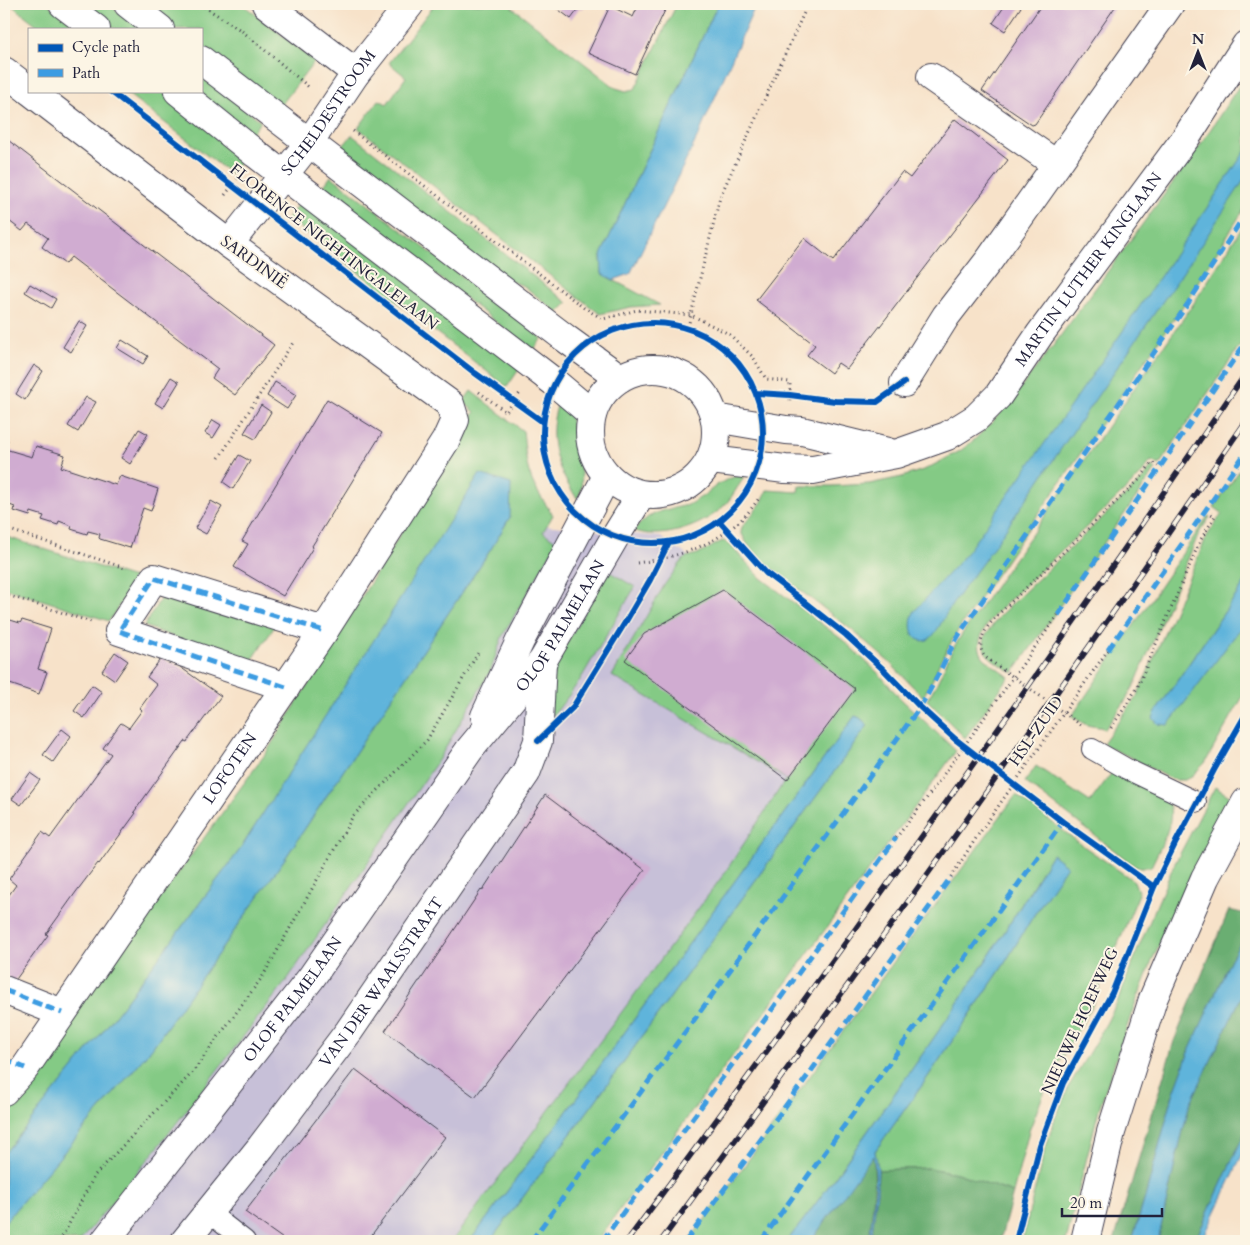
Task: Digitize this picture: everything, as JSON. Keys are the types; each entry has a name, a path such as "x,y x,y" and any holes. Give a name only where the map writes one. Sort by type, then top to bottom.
{"street":[{"path":"63,4 95,28"},
{"path":"128,4 159,28"},
{"path":"266,4 356,73"},
{"name":"SCHELDESTROOM","path":"230,244 309,143 356,73 410,4"},
{"path":"904,383 946,316 990,259 1170,4"},
{"name":"MARTIN LUTHER KINGLAAN","path":"711,460 785,469 814,470 896,454 947,436 976,418 998,396 1040,334 1187,136 1246,45"},
{"path":"202,61 620,378"},
{"name":"SARDINIË","path":"4,71 28,90"},
{"path":"931,77 1056,164"},
{"name":"SARDINIË","path":"30,92 230,244 450,404 455,420 446,440"},
{"name":"FLORENCE NIGHTINGALELAAN","path":"179,92 284,175 554,382 592,414"},
{"path":"649,369 664,370 678,374 691,381 710,404 716,418 716,446 711,460 699,477 682,489 662,495 641,495 617,485 599,465 593,454 590,440 592,414 598,400 608,387 620,378 634,372 649,369"},
{"path":"716,418 802,432 896,454"},
{"name":"LOFOTEN","path":"4,1091 14,1064 62,1013 324,631 446,440"},
{"name":"OLOF PALMELAAN","path":"470,749 520,641 607,476"},
{"name":"OLOF PALMELAAN","path":"105,1241 311,978 470,749 542,662 641,495"},
{"path":"286,687 119,631 154,578 324,631"},
{"name":"VAN DER WAALSSTRAAT","path":"185,1241 261,1147 349,1031 526,773 538,741 542,662"},
{"path":"1084,1241 1111,1132 1153,999 1205,878 1246,802"},
{"path":"4,990 62,1013"}],"lane":[{"path":"1092,749 1127,769 1196,802"},
{"path":"208,1212 245,1241"}],"path":[{"path":"200,4 242,31 308,85"},
{"path":"688,327 720,197 808,4"},
{"path":"680,326 696,331"},
{"path":"218,458 294,341"},
{"path":"782,394 799,396"},
{"path":"506,396 520,406"},
{"path":"1088,728 1078,723 986,657 982,650 983,636 1005,608 1140,478 1152,462 1158,466"},
{"path":"1107,735 1138,686 1200,541 1215,516 1211,514"},
{"path":"724,527 733,537"},
{"path":"4,528 154,578"},
{"path":"658,566 664,553"},
{"path":"4,594 119,631"},
{"path":"896,838 1058,615"},
{"path":"60,1241 95,1174 192,1073 263,976 353,816 427,740 482,646"},
{"path":"955,739 970,750"},
{"path":"1007,780 1022,791"}],"shaded area":[{"path":"524,523 661,537 883,690 475,1241 4,1241 4,1196"}],"green space":[{"path":"10,4 48,4 79,28 41,28"},
{"path":"82,4 108,4 140,28 114,28"},
{"path":"142,4 242,4 315,61 278,109 202,50 202,28 174,28"},
{"path":"435,4 508,4 616,88 626,91 635,89 677,4 718,4 601,255 602,274 660,305 631,307 600,314 358,128 379,100 387,104 406,77 389,63"},
{"path":"1246,75 1246,206 1187,300 960,627 923,697 889,662 852,630 771,568 747,544 741,532 742,527 762,502 767,490 798,492 799,486 869,484 902,477 926,469 960,451 974,440 1008,404 1053,346 1199,147"},
{"path":"202,77 261,121 251,134 196,92 202,92"},
{"path":"125,92 162,92 245,156 231,174"},
{"path":"352,135 568,303 558,313 524,286 497,276 338,152"},
{"path":"331,176 542,338 533,351 323,187"},
{"path":"303,197 520,368 507,387 288,218"},
{"path":"1246,221 1246,337 1159,465 1151,461 1140,476 996,613 982,634 980,640 981,652 984,658 1009,677 965,738 927,700 952,650 1192,306"},
{"path":"471,391 523,431 526,460 531,478 553,515 543,532 557,542 502,637 491,670 439,759 287,980 155,1151 80,1241 4,1241 4,1223 152,1048 286,857 491,549 510,517 481,474 239,851 105,1029 4,1154 4,1100 119,954 266,753 475,412 463,402"},
{"path":"558,403 567,411 572,422 582,480 578,498 563,475 555,452 553,428"},
{"path":"1246,461 1246,581 1155,713 1240,630 1246,621 1246,691 1205,763 1185,780 1175,780 1103,743 1137,696 1207,536 1222,513 1214,507"},
{"path":"1152,466 1156,469 1013,673 991,658 984,649 985,636 1000,615 1143,479"},
{"path":"743,475 742,480 733,495 723,507 709,518 688,528 665,533 643,533 633,530 648,517 661,511 688,505 717,485"},
{"path":"1208,516 1210,517 1199,533 1135,684 1124,703 1105,729 1081,722 1072,716"},
{"path":"4,536 137,579 109,621 4,588"},
{"path":"724,541 761,578 844,641 956,751 597,1241 490,1241 593,1104 868,725 860,718 855,716 579,1095 470,1241 452,1241 724,874 786,779 612,676 665,584 682,561 686,557 701,553"},
{"path":"608,571 635,587 580,680 553,716 548,704 556,661"},
{"path":"164,593 275,626 249,665 144,626"},
{"path":"1036,766 1090,802 1113,771 1158,793 1169,805 1171,812 1168,828 1151,867 1136,867 1025,782"},
{"path":"1215,787 1231,797 1154,956 1132,1012 1099,1109 1066,1241 1022,1241 1044,1153 1054,1121 1068,1088 1118,1000 1173,867"},
{"path":"1016,795 1082,845 1134,881 1139,894 1091,1008 1049,1080 1029,1131 1013,1193 957,1173 927,1168 878,1170 875,1151 1003,966 1066,866 1052,854 1010,924 943,1025 787,1241 689,1241"},
{"path":"1229,910 1246,914 1246,934 1231,959 1190,1049 1173,1095 1132,1241 1114,1241 1174,1041"},
{"path":"1246,987 1246,1130 1195,1241 1158,1241 1189,1106"},
{"path":"873,1154 874,1187 869,1241 811,1241"},
{"path":"927,1168 957,1173 1013,1193 1000,1241 871,1241 878,1170"}],"water":[{"path":"718,4 756,4 699,134 630,274 613,280 602,274 601,255"},
{"path":"1246,150 1246,177 1185,269 958,596 935,633 927,640 922,641 918,639 914,636 911,629 914,612 962,559 973,544 1111,348"},
{"path":"480,474 511,484 510,517 491,549 286,857 152,1048 4,1223 4,1154 105,1029 239,851"},
{"path":"1246,581 1246,621 1168,725 1158,724 1153,718 1155,713"},
{"path":"855,716 868,725 593,1104 490,1241 470,1241 579,1095"},
{"path":"1052,854 1067,866 1003,966 875,1151 878,1170 871,1241 869,1241 875,1187 873,1155 811,1241 787,1241 941,1027 987,959"},
{"path":"1246,934 1246,987 1189,1106 1158,1241 1132,1241 1173,1095 1190,1049 1231,959"},
{"path":"1246,1130 1246,1147 1202,1241 1195,1241"}],"building":[{"path":"551,4 586,4 582,9 580,7 571,19"},
{"path":"639,4 663,4 667,6 635,74 588,53 610,6 633,17"},
{"path":"1006,4 1016,4 1021,7 1005,31 993,23"},
{"path":"1042,4 1117,4 1035,124 1032,125 982,91"},
{"path":"955,119 1008,160 847,369 838,363 831,373 807,355 815,345 756,300 804,238 833,261 902,172 910,178"},
{"path":"4,137 274,345 235,395 212,378 218,369 71,257 65,264 42,247 48,238 28,224 22,231 4,217"},
{"path":"30,284 56,299 51,308 25,292"},
{"path":"79,321 87,326 71,352 63,347"},
{"path":"122,340 148,356 143,364 117,348"},
{"path":"34,365 43,371 25,400 16,394"},
{"path":"171,377 179,382 163,408 155,403"},
{"path":"275,382 296,395 287,409 267,396"},
{"path":"86,397 96,402 78,432 68,426"},
{"path":"327,399 382,433 283,596 234,567 248,544 242,541"},
{"path":"261,405 271,412 255,439 244,433"},
{"path":"213,420 221,425 213,438 205,433"},
{"path":"139,429 148,434 130,464 121,458"},
{"path":"4,439 8,440 5,449 32,457 36,446 65,455 61,467 116,485 120,476 158,489 151,511 143,508 130,548 100,539 100,534 88,531 87,534 71,529 72,526 59,521 58,525 42,520 44,516 31,512 30,516 14,511 15,507 4,503"},
{"path":"239,455 250,461 233,489 223,482"},
{"path":"211,501 222,507 206,534 195,528"},
{"path":"723,590 855,689 787,780 625,660 644,634"},
{"path":"4,614 8,615 7,619 20,623 22,620 51,629 38,669 47,672 39,694 4,682"},
{"path":"115,652 128,661 115,680 102,671"},
{"path":"162,657 172,664 173,662 221,696 187,742 185,741 134,812 136,813 76,892 14,982 4,974 4,902 16,885 9,879 42,832 50,838 111,754 103,748 120,724 129,728 142,710 140,708 157,685 147,677"},
{"path":"92,685 102,692 84,718 74,711"},
{"path":"62,729 71,736 53,762 43,755"},
{"path":"30,773 40,780 21,805 12,799"},
{"path":"545,795 645,870 475,1097 385,1031 482,891"},
{"path":"355,1069 445,1137 367,1241 286,1241 245,1212"}],"railway":[{"path":"627,1241 941,810 1246,373"},
{"path":"661,1241 957,833 1246,421"}],"marked path":[{"path":"531,1241 694,1020 920,707 962,630 1187,305 1246,213"},
{"path":"1058,615 1246,342"},
{"path":"1108,650 1246,452"},
{"path":"286,687 119,631 154,578 324,631"},
{"path":"761,1241 1063,822"},
{"path":"602,1241 896,838"},
{"path":"686,1241 951,877"},
{"path":"4,990 62,1013"},
{"path":"4,1059 25,1068"}],"cycle path":[{"path":"111,92 475,373 543,422"},
{"path":"642,323 664,323 695,331 714,341 731,355 745,372 755,391 761,411 763,433 761,455 755,475 745,494 731,511 714,525 685,539 664,543 642,543 621,539 601,530 583,518 568,503 556,485 547,465 543,444 543,422 547,401 556,381 568,363 583,348 601,336 621,327 642,323"},
{"path":"757,393 835,401 877,402 904,383"},
{"path":"720,522 766,573 846,635 955,739 1063,822 1154,887"},
{"path":"538,741 573,707 650,580 669,542"},
{"name":"NIEUWE HOEFWEG","path":"1016,1241 1040,1145 1063,1083 1112,993 1154,887 1176,842 1246,714"}]}
